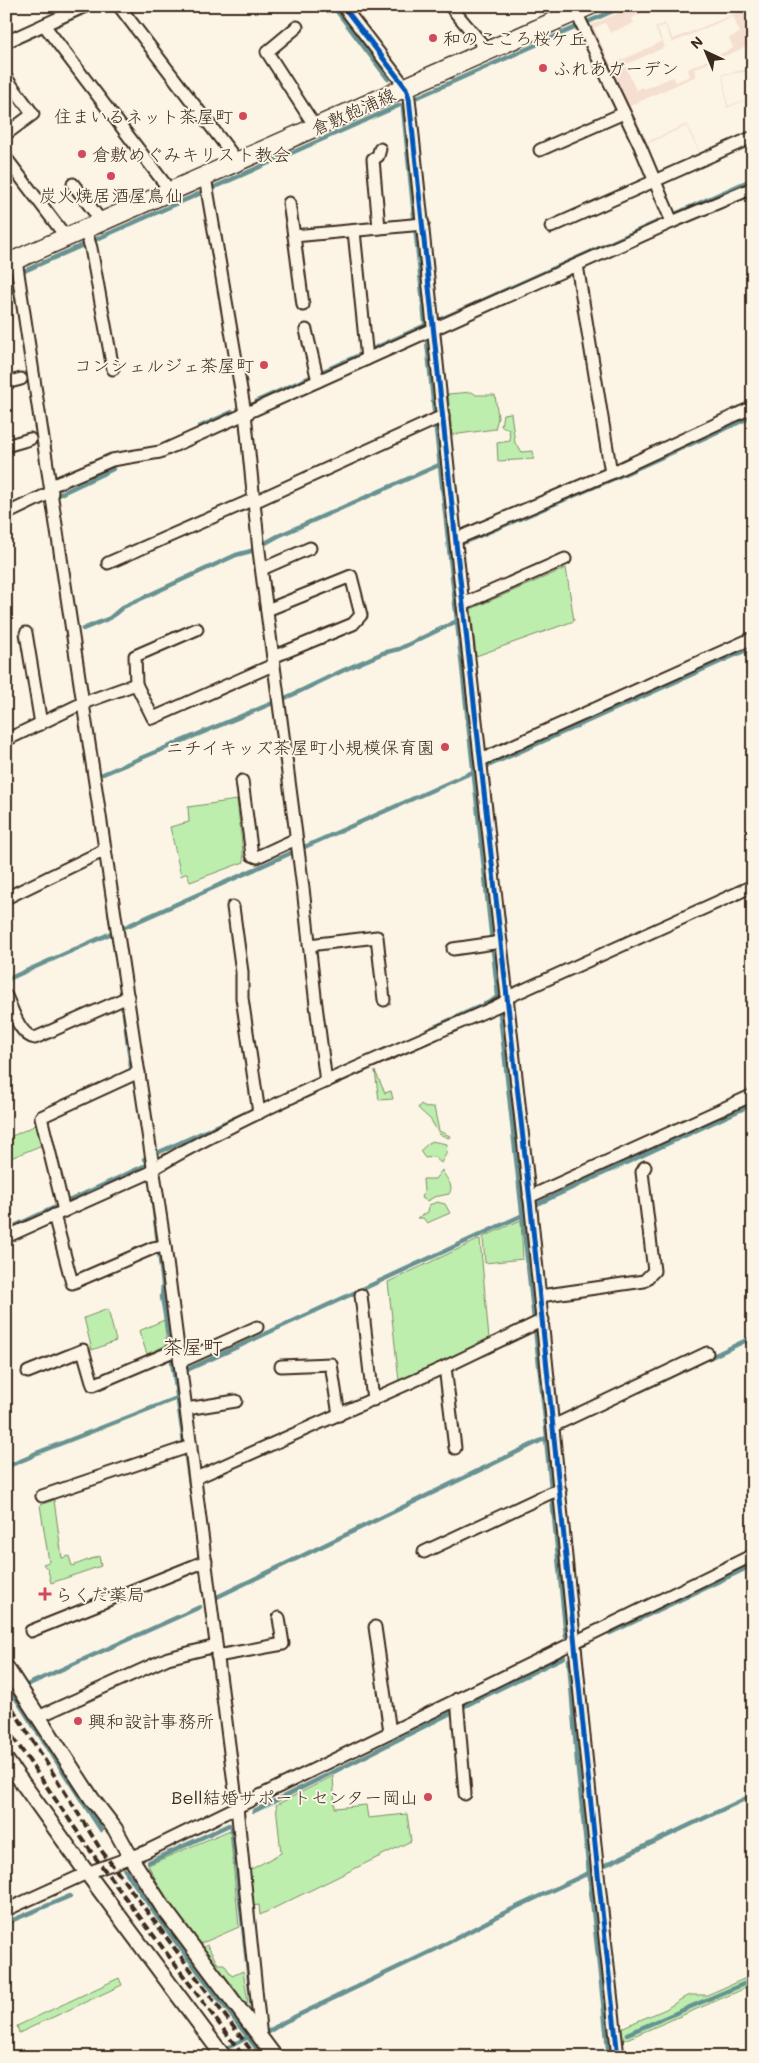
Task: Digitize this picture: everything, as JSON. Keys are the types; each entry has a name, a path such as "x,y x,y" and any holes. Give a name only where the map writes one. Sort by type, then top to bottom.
{"main road":[{"name":"倉敷飽浦線","path":"15,268 66,237 88,238 102,222 170,192 206,186 238,162 488,51 582,17"}],"street":[{"path":"6,42 46,29 71,9 85,6"},
{"path":"119,6 238,162"},
{"path":"343,6 406,88 409,98 418,224 429,332 442,417 482,765 495,943 530,1204 540,1296 537,1323 554,1430 555,1491 576,1641 618,2057"},
{"path":"450,6 488,51"},
{"path":"582,17 671,218"},
{"path":"297,27 267,52 316,128"},
{"path":"46,29 170,192"},
{"path":"6,78 33,114 6,134"},
{"path":"540,150 624,113"},
{"path":"551,227 753,137"},
{"path":"379,228 368,159 378,156 380,149"},
{"path":"6,158 66,237"},
{"path":"73,184 102,222"},
{"path":"206,186 245,413 273,661 326,1077"},
{"path":"6,514 51,489 112,460 160,452 245,413 316,375 367,353 429,332 577,265 671,218 753,188"},
{"path":"289,203 303,305"},
{"path":"294,236 418,224"},
{"path":"354,231 367,353"},
{"path":"88,238 113,369"},
{"path":"577,265 611,473"},
{"path":"15,268 84,702 152,1159 161,1247 186,1409 187,1447 196,1478 216,1651 237,1807 261,2038"},
{"path":"306,330 316,375"},
{"path":"6,383 22,379"},
{"path":"457,545 753,407"},
{"path":"108,564 442,417"},
{"path":"6,446 30,439"},
{"path":"262,569 310,548"},
{"path":"463,604 565,559"},
{"path":"197,629 135,656 136,684 153,718 353,624 361,615 351,576 267,610"},
{"path":"26,633 41,724"},
{"path":"482,765 753,638"},
{"path":"6,740 84,702 136,684"},
{"path":"242,781 252,855 257,856 297,846"},
{"path":"6,898 106,850"},
{"path":"152,1159 195,1144 259,1109 326,1077 502,1002 753,886"},
{"path":"233,908 242,972 242,998 259,1109"},
{"path":"309,945 377,937 384,1000"},
{"path":"453,949 495,943"},
{"path":"6,996 24,1032 29,1037 35,1038 128,997"},
{"path":"138,1072 41,1117 61,1209 72,1283 161,1247"},
{"path":"530,1204 753,1095"},
{"path":"6,1236 61,1209 149,1173 152,1159"},
{"path":"540,1296 644,1281 654,1271 642,1172 645,1167"},
{"path":"361,1295 373,1400"},
{"path":"196,1478 446,1367 537,1323"},
{"path":"180,1362 257,1327"},
{"path":"28,1372 83,1350 93,1385 178,1349"},
{"path":"554,1430 707,1353"},
{"path":"281,1366 331,1364 339,1415"},
{"path":"446,1367 455,1448"},
{"path":"186,1409 236,1401"},
{"path":"42,1496 187,1447"},
{"path":"424,1552 555,1491"},
{"path":"6,1910 87,1873 130,1858 390,1732 457,1705 576,1641 753,1555"},
{"path":"31,1631 206,1561"},
{"path":"38,1717 168,1658 283,1644 279,1618"},
{"path":"375,1627 390,1732"},
{"path":"6,1667 92,1799 115,1829 130,1858 162,1906 275,2057"},
{"path":"457,1705 464,1794"},
{"path":"6,1760 87,1873 224,2057"}],"shaded area":[{"path":"634,6 648,6 640,10 642,13 632,18 634,23 610,33 605,23 594,28 611,65 661,42 655,27 665,23 673,39 742,11 741,6 744,6 751,71 723,75 728,106 753,97 727,108 722,74 749,69 746,47 694,69 696,76 630,106 647,142 687,124 700,153 753,130 700,154 686,126 645,145 589,26","holes":["733,16 740,33 729,38 733,48 688,69 690,76 676,82 673,77 644,89 643,87 636,90 625,65 665,47 657,28 665,25 672,43"]}],"green space":[{"path":"472,392 476,395 495,395 498,418 495,429 452,435 448,394"},
{"path":"511,413 515,443 522,452 533,451 534,459 498,461 497,443 510,441 509,429 501,426 503,414"},
{"path":"566,568 574,621 476,656 471,609"},
{"path":"237,800 244,862 190,882 187,873 181,876 170,827 189,822 188,807"},
{"path":"375,1071 385,1093 391,1091 393,1099 379,1100"},
{"path":"421,1104 426,1108 434,1107 439,1131 450,1136 449,1138 439,1134 431,1120 418,1108"},
{"path":"38,1124 42,1145 6,1160 6,1139"},
{"path":"431,1141 447,1144 446,1154 441,1163 434,1157 425,1158 420,1151"},
{"path":"442,1170 451,1191 449,1194 434,1197 427,1201 422,1198 424,1191 423,1179 435,1179"},
{"path":"437,1202 445,1204 450,1213 427,1223 423,1218 417,1218 428,1212 429,1205"},
{"path":"521,1220 523,1259 485,1263 483,1237"},
{"path":"480,1239 489,1339 399,1381 388,1282"},
{"path":"108,1309 116,1341 92,1350 84,1318"},
{"path":"164,1320 167,1345 147,1354 139,1331"},
{"path":"54,1500 62,1558 69,1556 72,1566 99,1556 101,1566 51,1583 48,1570 43,1564 49,1562 40,1505"},
{"path":"333,1776 335,1808 366,1805 368,1818 407,1814 411,1841 260,1915 259,1905 253,1906 250,1870 281,1853 276,1805"},
{"path":"230,1830 239,1927 200,1944 163,1893 148,1865"},
{"path":"207,1945 218,1964 224,1964 232,1976 243,1971 248,2003 245,2005 202,1948"},
{"path":"753,1975 753,1985 622,2041 621,2028 666,2009 683,1998 691,1995 707,1995"},
{"path":"119,1978 122,1985 19,2033 17,2026"}],"waterway":[{"path":"6,48 99,6"},
{"path":"333,6 388,79"},
{"path":"418,97 624,6"},
{"path":"749,22 753,52"},
{"path":"6,279 400,105"},
{"path":"403,108 498,996 492,1001 432,1028"},
{"path":"441,319 753,179"},
{"path":"12,276 16,300"},
{"path":"257,401 426,325"},
{"path":"199,427 232,412"},
{"path":"458,545 620,476 753,416"},
{"path":"83,629 110,618 123,607 439,465"},
{"path":"60,494 113,469"},
{"path":"103,774 292,695 383,653 399,649 457,621"},
{"path":"483,768 753,647"},
{"path":"6,980 475,771"},
{"path":"735,888 753,880"},
{"path":"109,912 114,942"},
{"path":"499,1005 547,1436"},
{"path":"123,1007 131,1067"},
{"path":"533,1206 753,1104"},
{"path":"144,1159 257,1108"},
{"path":"6,1230 144,1166"},
{"path":"152,1194 163,1284 162,1297 170,1343"},
{"path":"187,1370 523,1215"},
{"path":"640,1391 753,1337"},
{"path":"172,1361 191,1491"},
{"path":"6,1467 34,1454 177,1398"},
{"path":"217,1597 546,1438 552,1433"},
{"path":"546,1438 566,1636"},
{"path":"610,1633 753,1565"},
{"path":"29,1684 200,1607"},
{"path":"254,1811 564,1657"},
{"path":"569,1660 577,1761 609,2057"},
{"path":"6,1683 101,1830"},
{"path":"268,2032 284,2022 434,1950 504,1913 753,1795"},
{"path":"149,1862 229,1825"},
{"path":"232,1828 252,2007"},
{"path":"125,1870 161,1922 263,2057"},
{"path":"6,1923 70,1896"},
{"path":"627,2034 753,1980"},
{"path":"227,2048 248,2037"},
{"path":"599,2057 608,2053"}],"railway":[{"path":"6,1698 101,1850 256,2057"},
{"path":"6,1727 92,1853 244,2057"}],"cycle path":[{"path":"343,6 406,88 409,98 456,543 531,1210 618,2057"}],"place":[{"name":"和のこころ桜ケ丘","path":"433,38"},
{"name":"ふれあガーデン","path":"543,68"},
{"name":"住まいるネット茶屋町","path":"243,116"},
{"name":"倉敷めぐみキリスト教会","path":"82,154"},
{"name":"炭火焼居酒屋鳥仙","path":"111,176"},
{"name":"コンシェルジェ茶屋町","path":"264,365"},
{"name":"ニチイキッズ茶屋町小規模保育園","path":"445,747"},
{"name":"らくだ薬局","path":"45,1594"},
{"name":"興和設計事務所","path":"78,1721"},
{"name":"Bell結婚サポートセンター岡山","path":"428,1797"}],"district":[{"name":"茶屋町","path":"193,1346"}]}
